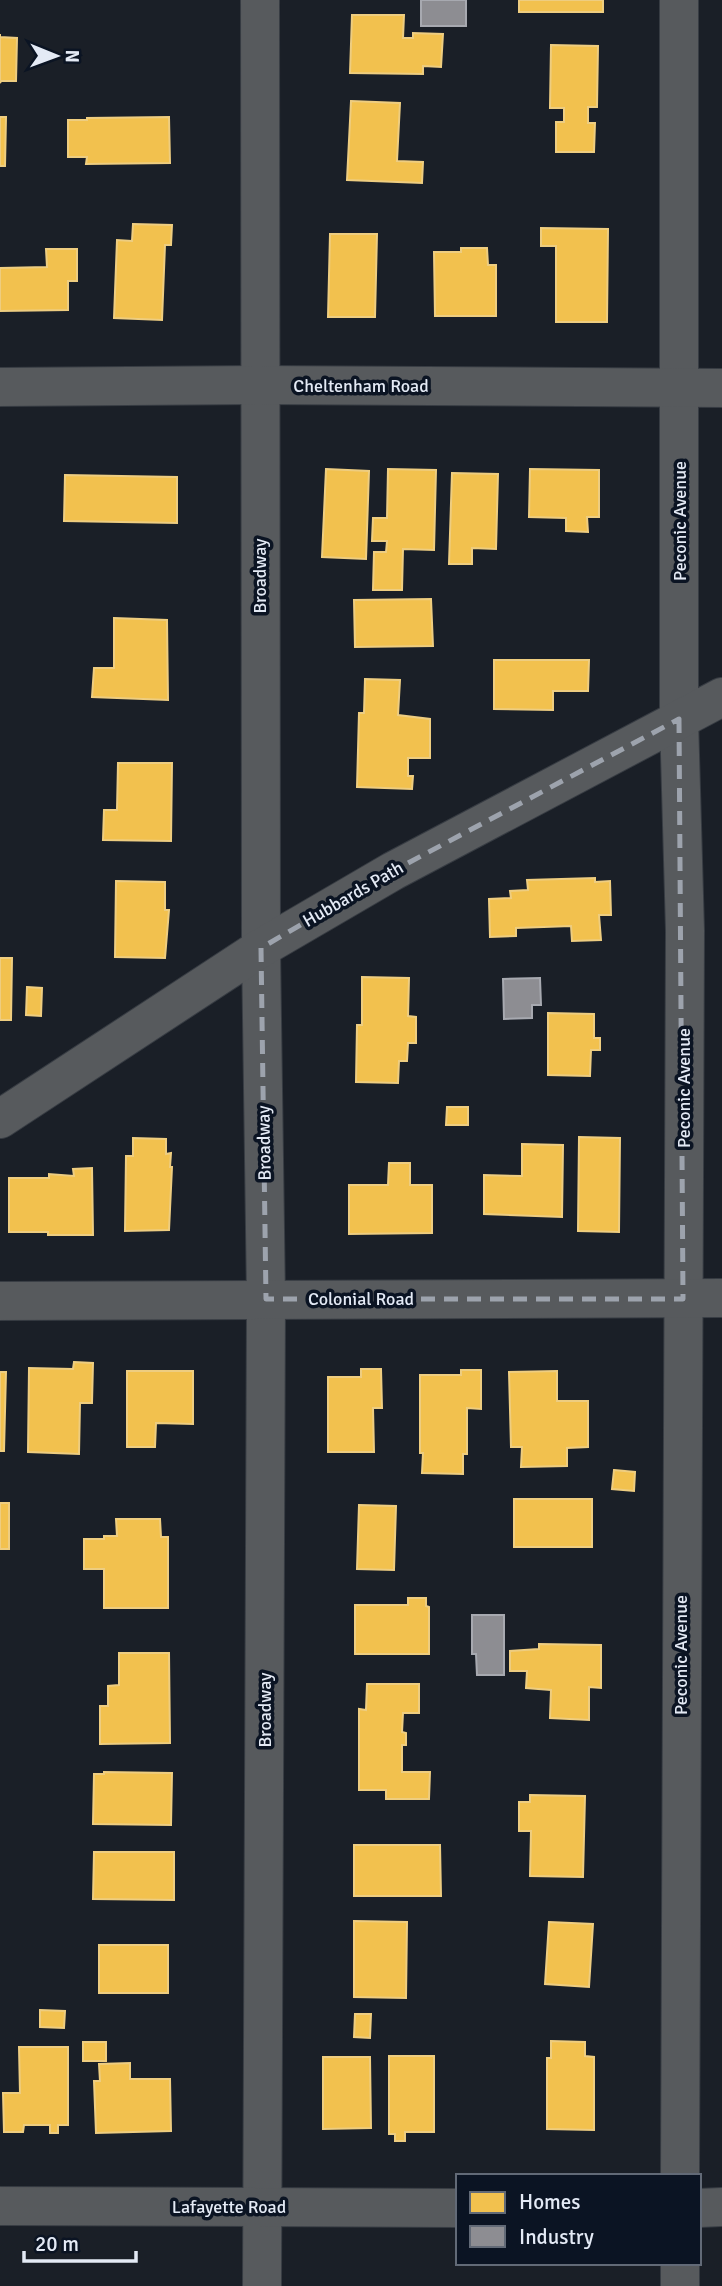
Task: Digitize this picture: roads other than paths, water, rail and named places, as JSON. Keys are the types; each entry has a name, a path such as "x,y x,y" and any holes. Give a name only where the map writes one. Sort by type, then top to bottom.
{"street":[{"name":"Broadway","path":"260,0 261,948 266,1299 262,2286"},
{"name":"Peconic Avenue","path":"678,0 679,719 685,931 680,2174"},
{"name":"Cheltenham Road","path":"0,387 260,385 722,388"},
{"name":"Hubbards Path","path":"0,1119 261,948 393,871 722,697"},
{"name":"Colonial Road","path":"0,1301 722,1298"},
{"name":"Lafayette Road","path":"0,2206 456,2208"},
{"path":"701,2208 722,2207"},
{"path":"680,2265 680,2286"}]}
